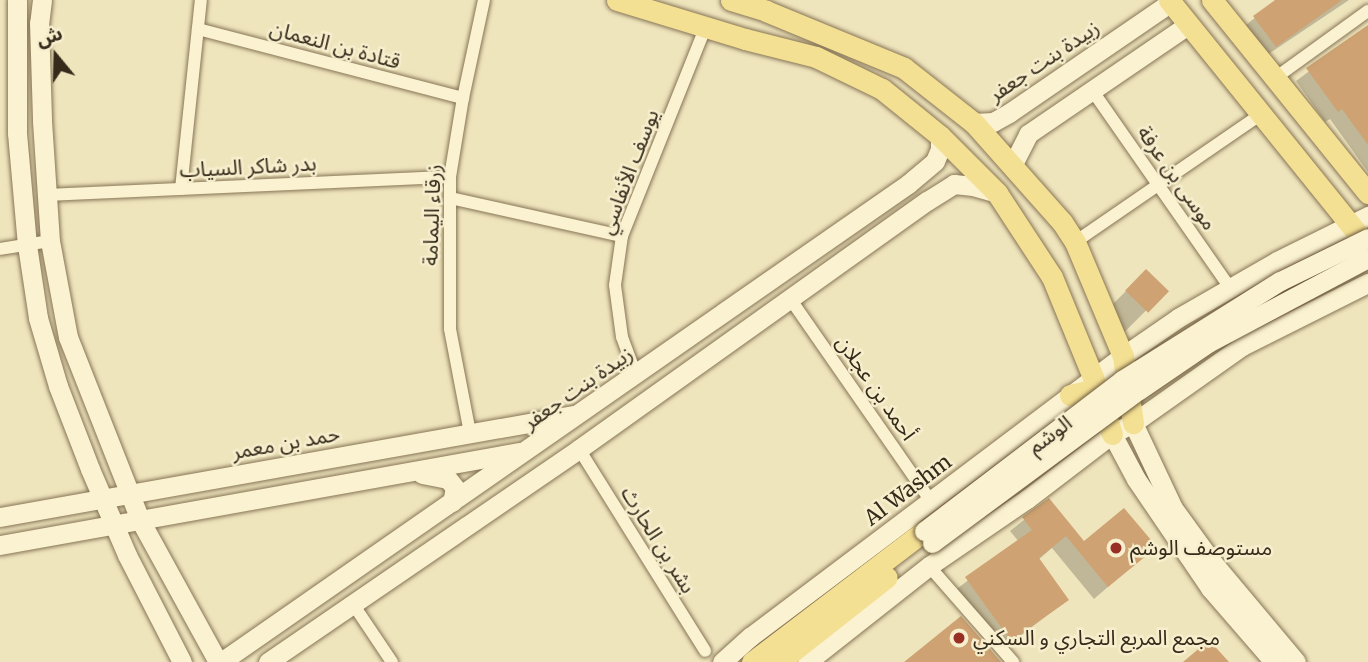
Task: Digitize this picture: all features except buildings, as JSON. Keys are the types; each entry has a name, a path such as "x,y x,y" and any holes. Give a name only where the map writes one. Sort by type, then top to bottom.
{"main road":[{"path":"617,0 705,28 816,57 882,89 940,135 997,193 1052,277 1100,388 1112,434"},
{"path":"731,0 772,6 904,68 974,123 1013,164 1075,242 1128,354 1133,423"},
{"path":"1212,0 1368,193"},
{"path":"1170,1 1348,226 1368,247"},
{"path":"1070,395 1110,383 1128,354"},
{"path":"1100,388 1124,407 1133,423"},
{"name":"الوشم","path":"752,662 928,537"},
{"name":"الوشم","path":"779,662 928,537"}],"street":[{"path":"17,0 18,133 27,246 38,318 58,386 127,555 183,662"},
{"path":"42,0 39,23 50,241 68,337 140,520 220,662"},
{"path":"181,189 201,0"},
{"name":"زرقاء اليمامة","path":"470,433 450,329 450,177 463,98 484,0"},
{"name":"زبيدة بنت جعفر","path":"974,123 993,122 1024,103 1170,1"},
{"path":"1275,78 1368,12"},
{"path":"1013,164 1028,134 1188,25"},
{"name":"يوسف الأنفاسي","path":"636,375 622,337 615,285 622,236 705,28"},
{"name":"قتادة بن النعمان","path":"198,29 463,98"},
{"name":"موسى بن عرفة","path":"1092,90 1230,288"},
{"path":"1024,103 1020,109 1021,121 1032,126 1042,125"},
{"path":"1075,242 1157,183 1261,114"},
{"name":"زبيدة بنت جعفر","path":"220,662 908,184 934,161 940,149 940,135"},
{"name":"بدر شاكر السياب","path":"47,195 450,177"},
{"path":"908,184 920,180 928,184 931,194 927,201"},
{"path":"268,662 579,449 927,201 954,184 997,193"},
{"path":"450,198 622,236"},
{"path":"1175,394 1154,396 1137,384 1128,354 1230,288 1368,215"},
{"name":"الوشم","path":"928,537 1122,380 1280,281 1368,238"},
{"path":"0,249 50,241"},
{"name":"الوشم","path":"928,537 1209,343 1368,258"},
{"path":"807,662 929,566 1027,499 1112,434 1133,423 1242,346 1368,283"},
{"name":"أحمد بن عجلان","path":"789,297 931,502"},
{"name":"Al Washm","path":"722,662 750,637 1070,395"},
{"name":"حمد بن معمر","path":"0,517 581,413"},
{"path":"1133,423 1173,508 1213,563 1297,662"},
{"path":"1112,434 1136,479 1210,588 1274,662"},
{"path":"994,453 1002,448 1021,447 1036,458 1041,475 1039,485 1027,499"},
{"name":"بشر بن الحارث","path":"579,449 705,650"},
{"path":"0,545 526,451"},
{"path":"404,473 440,475 448,479 455,488 448,505 437,518 439,530 450,533 464,528"},
{"path":"392,544 406,539 412,541 417,554 409,565"},
{"path":"929,566 1013,662"},
{"path":"354,604 392,662"}],"place":[{"name":"مستوصف الوشم","path":"1116,548"},
{"name":"مجمع المربع التجاري و السكني","path":"959,638"}]}
